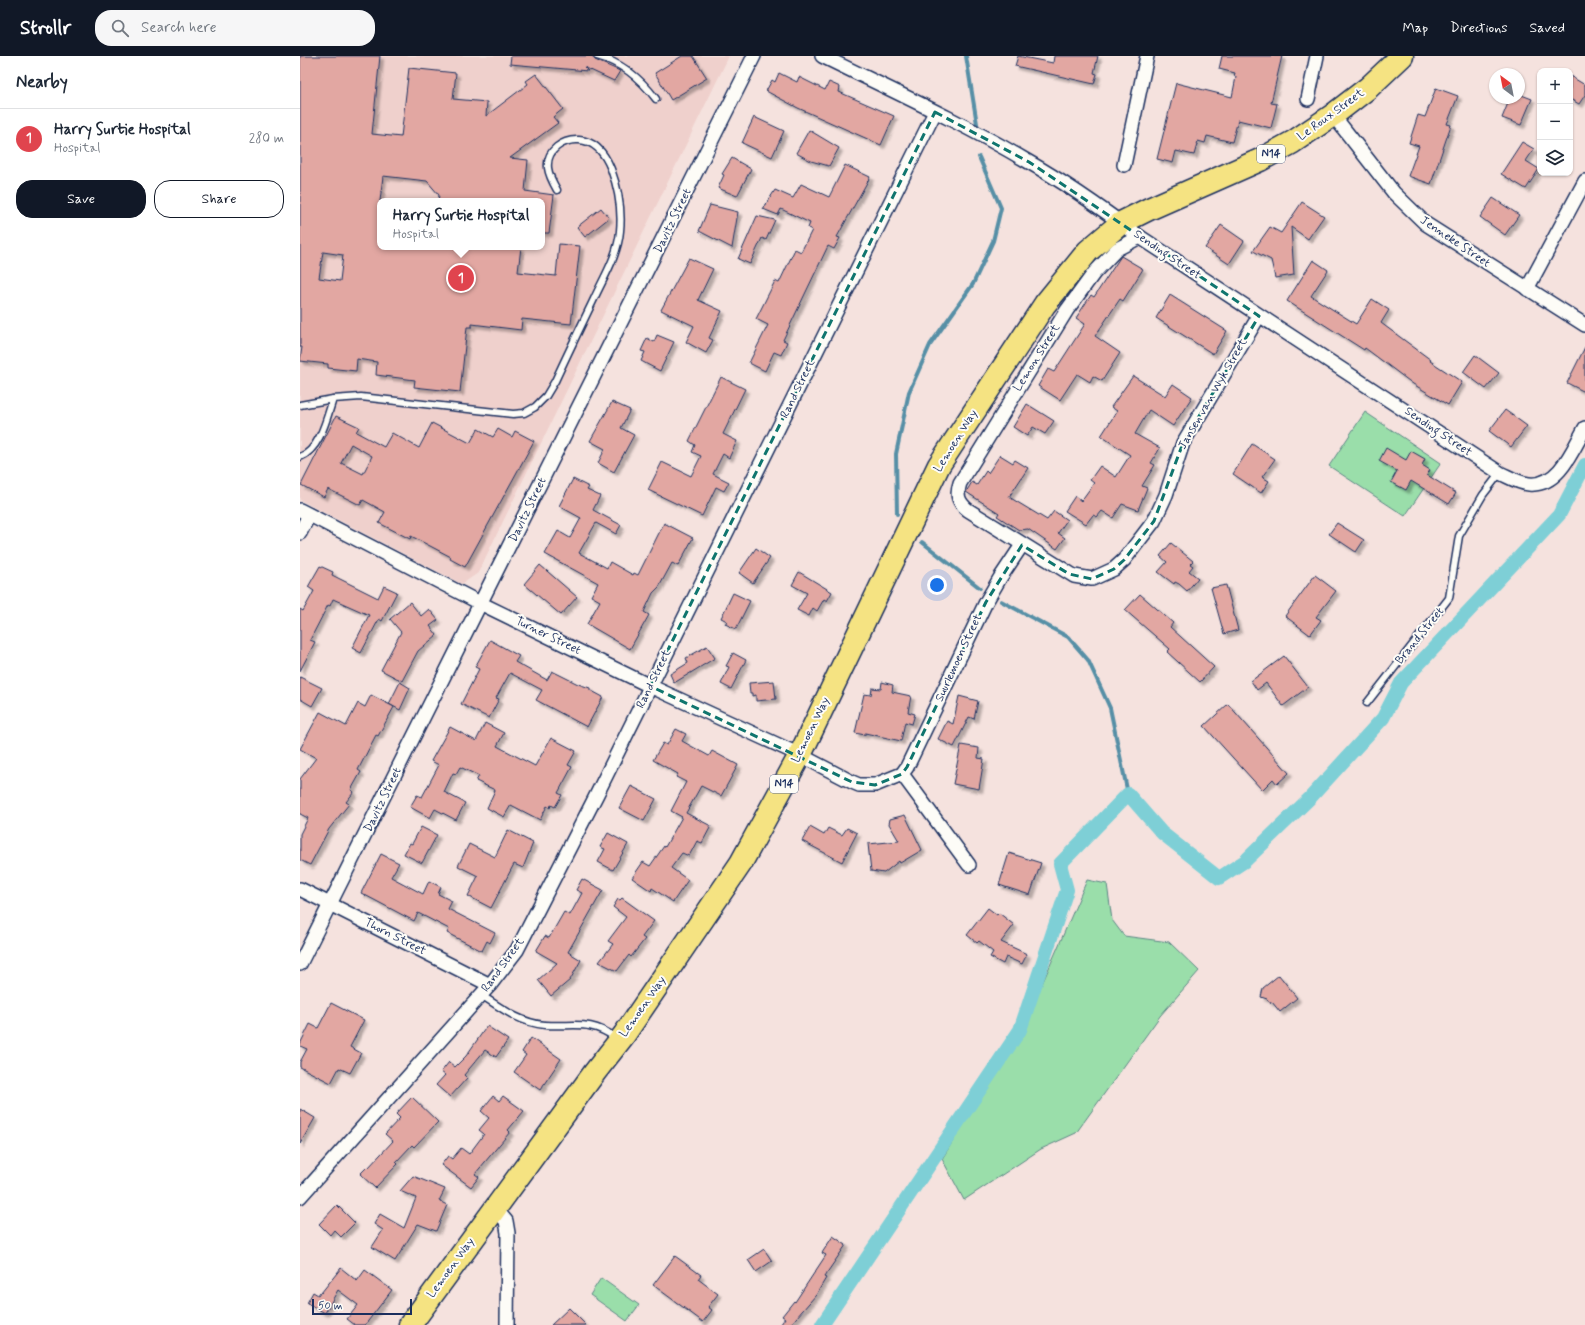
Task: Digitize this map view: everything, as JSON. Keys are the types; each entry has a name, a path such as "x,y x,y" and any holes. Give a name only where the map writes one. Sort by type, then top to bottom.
{"highway":[{"name":"Le Roux Street","path":"1121,223 1148,209 1278,150 1334,115 1368,88 1402,56"},
{"name":"Lemoen Way","path":"410,1325 620,1040 741,863 800,755 939,464 1045,304 1088,251 1121,223"}],"street":[{"name":"Davitz Street","path":"300,964 482,604 754,56"},
{"name":"Sending Street","path":"822,56 935,112 1029,162 1259,316 1500,473"},
{"path":"1124,165 1147,56"},
{"path":"1308,99 1317,56"},
{"name":"Rand Street","path":"300,1197 490,985 521,941 650,686 935,112"},
{"name":"Jenneke Street","path":"1334,115 1373,168 1416,216 1438,233 1585,325"},
{"path":"1527,289 1585,181"},
{"name":"Lemon Street","path":"958,498 957,492 960,483 1067,310 1105,261 1122,246 1140,237"},
{"name":"Jansen van Wyk Street","path":"958,498 963,506 1069,574 1082,579 1092,579 1106,574 1124,560 1154,521 1166,495 1183,443 1259,316"},
{"path":"1500,473 1522,483 1529,484 1541,482 1552,477 1561,468 1585,428"},
{"name":"Turner Street","path":"305,512 482,604 650,686 800,755"},
{"path":"300,533 305,512"},
{"name":"Suurlemoen Street","path":"902,774 912,759 986,602 1022,545"},
{"path":"800,755 859,785 875,785 902,774 969,865"},
{"name":"Thorn Street","path":"300,889 490,985"},
{"path":"495,1208 506,1221 508,1233 507,1325"}],"lane":[{"path":"597,56 625,68 643,82 656,99"},
{"path":"300,405 361,396 513,414 524,413 535,407 546,396 555,381 614,258 620,231 620,207 615,179 609,164 601,151 592,143 583,140 566,140 553,151 548,166 550,176 557,190"},
{"path":"300,457 305,455 315,444 324,427 333,399"},
{"name":"Brand Street","path":"1367,703 1449,598 1452,590 1455,556 1459,536 1479,501 1500,473"},
{"path":"481,995 511,1016 544,1025 590,1024 608,1032 620,1040"}],"highlighted area":[{"path":"935,112 1029,162 1259,316 1183,443 1154,521 1124,560 1114,569 1092,579 1069,574 1022,545 986,602 907,767 902,774 875,785 852,782 650,686"}],"shaded area":[{"path":"300,56 729,56 478,573 462,584 300,500"}],"green space":[{"path":"1365,412 1441,463 1405,516 1329,466"},
{"path":"1087,880 1107,884 1112,920 1124,936 1169,942 1199,971 1160,1016 1076,1133 1041,1149 964,1200 942,1159 1026,1021"},
{"path":"601,1278 639,1305 627,1321 590,1295"}],"building":[{"path":"300,56 380,56 372,134 401,137 409,68 456,73 453,99 487,102 486,116 528,84 526,81 536,74 563,109 553,117 558,123 510,158 528,160 525,191 554,195 549,233 545,233 545,198 438,198 439,195 427,181 383,176 380,198 377,198 377,250 521,250 518,272 556,276 559,244 580,246 571,324 522,319 521,330 472,324 472,327 467,327 460,392 414,387 415,380 376,375 377,362 357,359 356,371 328,368 328,364 300,361 302,347 300,347","holes":["323,252 343,255 340,281 319,278"]},
{"path":"511,56 593,56 595,60 620,71 614,81 584,67 588,71 510,64"},
{"path":"682,56 693,56 707,78 671,100 655,73"},
{"path":"1018,56 1053,63 1054,56 1098,56 1094,73 1097,74 1094,84 1015,66"},
{"path":"1222,56 1282,56 1271,103 1277,104 1271,128 1238,120 1232,142 1207,136 1205,143 1198,141 1194,155 1176,151 1173,163 1157,159 1176,83 1232,97 1236,77 1234,76 1235,73 1219,69"},
{"path":"779,73 797,82 799,77 825,90 829,82 840,87 839,92 894,116 881,145 798,108 766,91 772,80 775,82"},
{"path":"1573,78 1585,85 1585,95 1579,104 1573,101"},
{"path":"1436,88 1458,96 1447,124 1451,125 1431,184 1408,176 1419,146 1409,143 1418,115 1425,117"},
{"path":"1525,96 1532,99 1521,125 1502,118 1508,104 1525,104"},
{"path":"754,117 784,131 772,157 742,143"},
{"path":"809,130 839,148 829,166 811,161 796,153"},
{"path":"1522,142 1534,149 1526,161 1537,168 1537,172 1526,189 1501,174"},
{"path":"732,158 751,169 737,196 718,188 724,175 722,174"},
{"path":"845,165 870,177 837,237 840,238 834,249 828,246 783,340 787,342 781,355 774,352 765,371 749,363 768,325 756,319 775,281 779,283 795,249 801,252 812,230 808,228 810,223 781,209 778,215 763,209 775,190 793,198 801,184 829,197"},
{"path":"1493,198 1519,215 1505,235 1480,217"},
{"path":"1302,202 1324,216 1308,239 1291,227 1294,275 1275,278 1271,260 1253,251 1270,227 1281,233"},
{"path":"710,205 738,212 732,248 699,231"},
{"path":"601,208 609,218 585,237 577,227"},
{"path":"757,216 775,220 766,240 762,238 750,264 738,259"},
{"path":"1221,225 1244,241 1229,264 1205,248"},
{"path":"1121,256 1143,269 1123,301 1120,299 1095,336 1120,353 1102,381 1093,376 1090,382 1077,374 1060,400 1038,386 1048,369 1054,372 1085,324 1076,318 1091,295 1094,297"},
{"path":"689,258 713,269 698,300 722,311 709,338 713,340 706,353 686,342 694,326 661,310"},
{"path":"1313,260 1328,270 1311,296 1356,324 1372,299 1389,310 1381,323 1431,360 1430,361 1462,382 1448,405 1413,384 1365,348 1364,350 1287,301"},
{"path":"1170,295 1227,331 1213,354 1156,318"},
{"path":"657,335 674,342 660,371 641,361 645,352 641,351 647,338 654,342"},
{"path":"1585,347 1585,392 1567,383"},
{"path":"1475,355 1499,373 1486,389 1463,372"},
{"path":"1133,376 1165,396 1173,384 1192,397 1173,426 1149,410 1135,434 1160,448 1151,463 1155,465 1142,486 1147,488 1138,510 1122,504 1113,518 1102,511 1097,517 1093,515 1086,524 1065,511 1075,496 1081,501 1094,483 1090,480 1100,466 1116,477 1130,455 1101,436 1117,411 1111,407"},
{"path":"721,377 745,389 723,434 737,441 729,458 723,454 713,474 729,482 724,491 716,487 702,516 648,490 662,462 691,476 701,456 692,452 695,445 689,441"},
{"path":"612,402 630,410 621,428 634,435 614,472 598,463 605,449 590,441"},
{"path":"1027,404 1054,421 1045,434 1033,427 1027,436 1013,427"},
{"path":"1505,410 1527,426 1511,447 1489,431"},
{"path":"336,416 359,427 356,432 384,447 392,433 419,448 432,423 470,443 478,429 493,437 498,429 512,437 515,431 534,441 465,567 450,559 451,557 411,536 410,539 379,523 385,512 363,500 360,505 328,489 324,497 301,485","holes":["351,444 372,456 363,474 341,463"]},
{"path":"1252,444 1275,459 1262,477 1269,481 1261,493 1233,474"},
{"path":"1386,448 1406,460 1411,451 1425,459 1422,465 1430,470 1427,475 1456,493 1449,504 1411,481 1406,490 1391,482 1397,471 1379,461"},
{"path":"1000,455 1013,463 1015,460 1028,468 1009,497 1047,520 1054,511 1067,520 1058,533 1065,538 1057,549 1028,529 1019,530 997,516 999,513 966,492 972,482 977,485 986,471 988,473"},
{"path":"573,479 589,487 587,490 600,496 593,510 621,525 616,534 596,523 579,553 607,568 610,562 633,575 634,573 638,575 664,523 693,538 678,566 672,563 659,587 653,593 644,612 649,615 630,649 587,624 600,601 591,596 598,583 545,554 558,531 570,538 581,518 559,506"},
{"path":"1337,523 1364,540 1356,552 1329,534"},
{"path":"1171,543 1193,561 1190,564 1193,566 1189,571 1198,578 1187,591 1179,584 1175,582 1174,584 1158,572 1167,562 1160,556"},
{"path":"756,548 770,558 753,583 739,573"},
{"path":"540,565 577,597 561,615 524,584"},
{"path":"320,566 333,572 332,575 378,598 384,586 397,592 382,621 379,619 361,653 352,648 369,615 333,599 330,606 328,605 310,640 315,642 300,671 300,609 303,611 314,591 308,587"},
{"path":"799,572 832,592 827,601 824,599 817,611 813,608 809,616 797,610 807,593 792,585"},
{"path":"1315,575 1336,591 1316,617 1321,620 1310,635 1285,616"},
{"path":"1226,585 1238,630 1224,634 1211,588"},
{"path":"733,593 750,601 736,629 725,624 727,621 721,618"},
{"path":"1140,594 1173,623 1170,627 1214,667 1200,682 1167,652 1170,649 1125,610"},
{"path":"410,602 421,616 429,609 438,620 430,626 437,635 418,651 402,681 381,670 401,632 390,619"},
{"path":"490,640 519,656 515,662 547,680 552,671 578,684 590,688 590,690 603,697 587,727 536,700 542,690 510,673 496,698 499,699 489,718 461,704 479,669 475,667"},
{"path":"707,646 715,658 674,683 670,674 688,663 686,658"},
{"path":"733,653 746,660 731,689 721,684 729,667 726,666"},
{"path":"1284,656 1308,687 1283,706 1266,683 1257,690 1251,681"},
{"path":"300,677 322,688 312,706 300,699"},
{"path":"774,681 776,699 756,701 756,695 752,696 752,693 750,693 749,683"},
{"path":"400,682 410,688 400,710 389,704"},
{"path":"882,682 893,685 892,692 911,696 908,712 915,714 912,724 905,722 901,741 865,733 865,735 855,733 864,694 871,695 872,688 881,689"},
{"path":"371,695 394,707 378,736 376,735 358,770 361,772 351,790 354,792 346,802 349,804 329,829 310,865 300,860 300,834 308,818 300,814 300,779 316,758 300,749 320,712 346,726 358,703 365,707"},
{"path":"959,696 978,701 974,719 969,717 954,747 938,739 947,721 953,724"},
{"path":"1228,704 1289,773 1277,784 1273,779 1262,790 1204,726"},
{"path":"485,723 504,733 497,746 535,766 551,738 576,751 568,765 572,767 558,793 562,795 555,807 551,805 550,808 547,806 540,820 511,805 504,817 487,808 495,790 476,781 479,776 460,767 456,774 453,773 444,792 465,803 456,820 435,809 430,818 410,807 417,795 422,797 439,765 431,761 450,727 476,741"},
{"path":"676,729 686,734 682,741 709,756 712,751 738,765 721,796 701,786 686,813 711,826 702,843 697,841 689,856 682,853 671,868 688,880 673,902 652,888 651,891 632,878 643,862 650,866 664,846 665,847 682,817 671,811 686,782 676,777 678,774 653,760 663,743 667,745"},
{"path":"961,745 979,748 978,758 984,759 979,789 953,784"},
{"path":"631,786 656,799 644,821 619,808"},
{"path":"905,815 922,850 900,863 899,861 884,873 871,871 868,844 899,841 889,824 890,819"},
{"path":"421,827 437,835 422,863 404,854 410,843 412,844"},
{"path":"810,827 824,835 828,828 842,835 847,828 857,833 842,862 802,841"},
{"path":"508,830 533,843 523,868 514,864 491,908 468,896 478,876 458,866 469,844 495,857"},
{"path":"608,833 628,844 613,870 598,862 605,849 600,847"},
{"path":"1009,853 1041,863 1030,895 999,885"},
{"path":"381,854 399,863 391,877 423,894 429,881 441,887 438,894 452,901 448,909 495,933 490,943 487,941 482,951 447,933 449,929 418,913 414,921 361,893"},
{"path":"582,879 603,890 568,952 581,960 570,980 551,996 538,980 557,963 536,951 545,936 549,938 564,912 570,915 582,893 576,890"},
{"path":"622,898 654,921 642,937 645,939 631,957 629,955 617,971 599,962 613,944 608,941 626,917 613,907 618,899 620,900"},
{"path":"988,908 997,915 999,913 1014,925 1001,942 1027,954 1022,964 1006,957 1003,964 990,957 993,952 979,941 977,943 967,935"},
{"path":"1279,975 1297,998 1280,1012 1272,1002 1270,1003 1267,999 1261,997 1263,988"},
{"path":"331,1003 364,1020 350,1047 361,1053 350,1073 339,1068 331,1083 300,1067 300,1062 307,1049 300,1046 300,1044 310,1024 318,1028"},
{"path":"487,1026 508,1040 496,1057 485,1050 464,1075 467,1078 450,1097 436,1085 445,1075 441,1072 449,1062 455,1067 466,1056"},
{"path":"531,1038 561,1059 540,1090 514,1072 526,1055 522,1052"},
{"path":"493,1096 499,1101 503,1096 524,1111 508,1130 510,1132 475,1174 479,1177 471,1187 441,1165 448,1156 452,1159 461,1148 469,1154 484,1134 479,1130 489,1118 481,1111"},
{"path":"412,1097 438,1122 414,1147 412,1145 396,1162 398,1164 375,1188 360,1174 367,1167 368,1168 393,1141 385,1134 400,1118 396,1114"},
{"path":"300,1109 315,1118 300,1144"},
{"path":"413,1176 445,1189 439,1201 447,1205 436,1231 418,1224 395,1261 372,1247 383,1230 374,1224 380,1214 404,1228 416,1198 400,1191"},
{"path":"337,1205 355,1223 341,1237 334,1230 330,1235 319,1224"},
{"path":"833,1236 846,1245 824,1277 826,1278 816,1295 790,1325 782,1325 781,1324 785,1318 782,1316 794,1301 795,1302 826,1255 822,1253"},
{"path":"764,1249 772,1261 756,1272 748,1260"},
{"path":"675,1256 701,1275 698,1279 718,1294 708,1307 712,1310 703,1322 653,1285"},
{"path":"341,1268 357,1281 365,1270 392,1290 365,1325 355,1325 347,1319 358,1305 338,1290 325,1313 307,1303 313,1292 318,1295 320,1292 321,1293"},
{"path":"569,1308 586,1325 551,1325"}],"waterway":[{"path":"966,56 978,130"},
{"path":"897,514 896,454 909,392 930,345 973,284 993,241 1001,208 979,157"},
{"path":"822,1325 1020,1030 1067,890 1060,864 1128,794 1162,833 1219,878 1245,861 1310,798 1383,718 1401,683 1559,515 1585,465"},
{"path":"922,542 980,588"},
{"path":"1001,601 1068,637 1088,660 1110,708 1128,794"}],"place":[{"name":"Harry Surtie Hospital","path":"461,278"}]}
